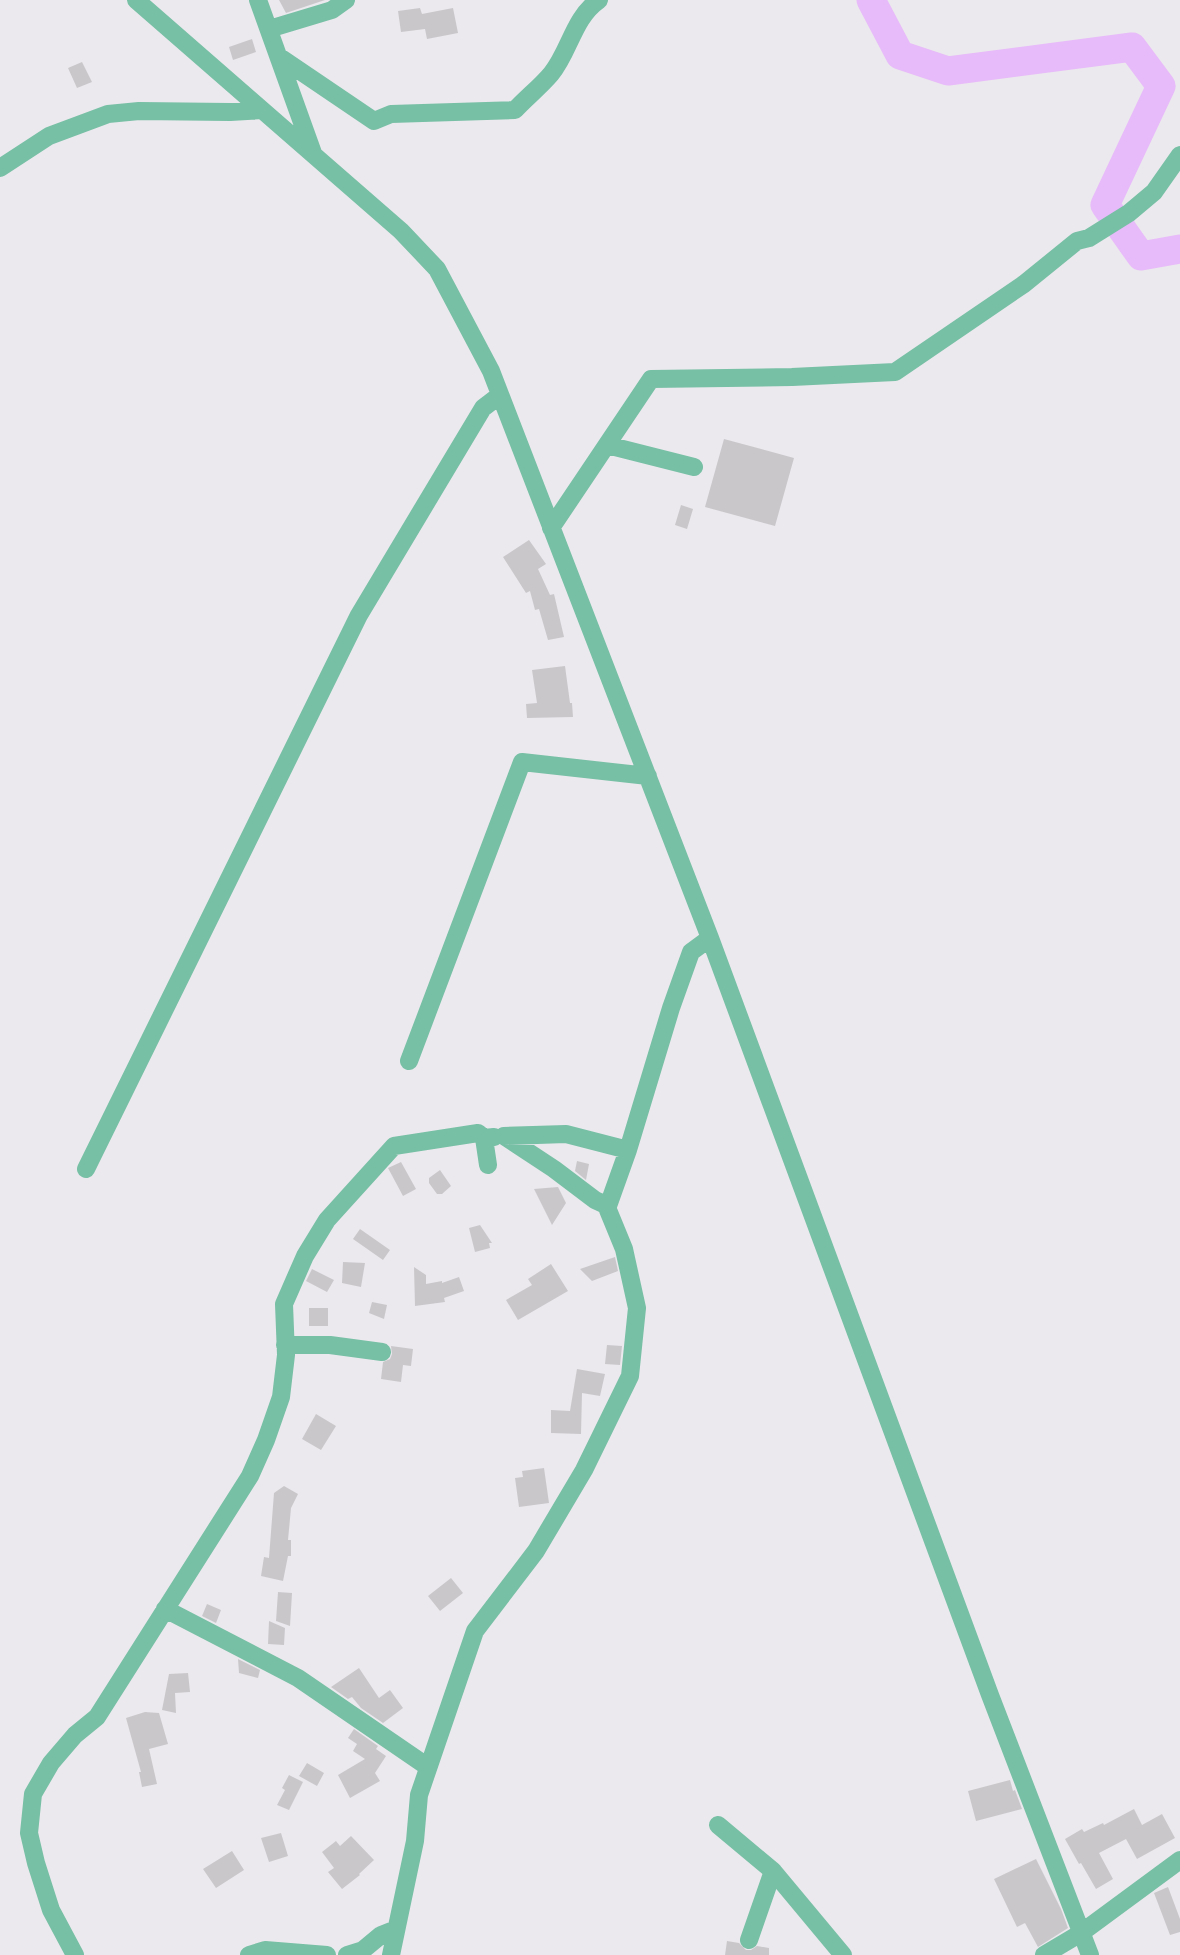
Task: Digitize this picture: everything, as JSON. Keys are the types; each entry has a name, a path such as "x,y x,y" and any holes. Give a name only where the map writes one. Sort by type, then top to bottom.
{"street":[{"path":"136,0 401,231 437,269 491,371 710,938 990,1695 1090,1955"},
{"path":"258,0 314,156"},
{"path":"269,29 332,10 346,0"},
{"path":"278,56 374,121 391,114 515,110 551,74 579,21 589,7 599,0"},
{"path":"0,168 49,136 108,114 139,110 230,112 262,110"},
{"path":"551,528 651,379 792,377 895,372 1024,284 1077,241 1089,238 1129,213 1154,192 1180,155"},
{"path":"86,1169 359,615 482,408 500,395"},
{"path":"607,445 694,468"},
{"path":"409,1061 522,762 648,776"},
{"path":"391,1955 415,1841 419,1795 475,1631 536,1550 584,1470 630,1376 637,1308 624,1249 608,1206 628,1150 671,1008 691,952 710,938"},
{"path":"75,1955 51,1910 36,1863 29,1834 33,1794 51,1762 75,1735 97,1717 250,1476 266,1440 281,1397 285,1345 284,1304 305,1256 327,1220 394,1146 478,1132 484,1138 488,1165"},
{"path":"484,1138 566,1134 628,1150"},
{"path":"504,1136 554,1169 594,1200 608,1206"},
{"path":"285,1345 330,1345 382,1352"},
{"path":"165,1609 298,1678 428,1767"},
{"path":"718,1825 773,1871 843,1955"},
{"path":"1044,1955 1081,1933 1180,1860"},
{"path":"749,1940 773,1871"},
{"path":"347,1955 363,1950 381,1936 396,1929"},
{"path":"250,1955 265,1950 326,1955"}],"building":[{"path":"279,0 325,0 286,13"},
{"path":"420,8 422,14 453,8 458,33 427,39 425,29 401,32 398,11"},
{"path":"252,39 256,52 233,60 229,47"},
{"path":"82,62 92,82 77,88 68,68"},
{"path":"724,439 794,458 775,526 705,507"},
{"path":"681,505 693,509 687,529 675,525"},
{"path":"529,540 546,564 538,569 550,595 554,594 564,637 548,640 539,609 535,610 530,591 526,593 503,557"},
{"path":"565,666 573,717 527,718 526,704 537,703 532,670"},
{"path":"577,1161 589,1164 586,1180 575,1171"},
{"path":"401,1162 416,1189 403,1196 388,1168"},
{"path":"440,1170 451,1186 442,1194 437,1194 429,1183 429,1178"},
{"path":"558,1187 566,1203 552,1225 534,1189"},
{"path":"480,1225 492,1243 489,1243 490,1248 475,1252 469,1228"},
{"path":"360,1229 390,1250 383,1260 353,1239"},
{"path":"615,1257 618,1271 592,1281 580,1269"},
{"path":"343,1262 365,1263 361,1287 342,1283"},
{"path":"551,1264 568,1291 518,1320 506,1300 532,1285 528,1279"},
{"path":"414,1267 426,1275 426,1284 442,1281 442,1283 459,1277 464,1291 444,1298 445,1302 415,1306"},
{"path":"312,1269 334,1280 327,1292 306,1281"},
{"path":"372,1302 387,1305 384,1319 369,1313"},
{"path":"309,1308 328,1308 328,1326 309,1326"},
{"path":"607,1345 622,1346 620,1365 605,1364"},
{"path":"391,1346 413,1349 411,1366 403,1365 401,1382 381,1379 383,1362 390,1359 392,1354"},
{"path":"577,1369 605,1374 600,1396 582,1393 581,1434 551,1433 551,1410 570,1411"},
{"path":"316,1414 336,1426 321,1450 302,1439"},
{"path":"544,1468 549,1503 519,1507 515,1478 523,1477 522,1471"},
{"path":"284,1486 298,1494 291,1508 288,1540 291,1540 291,1556 288,1556 283,1581 261,1576 264,1557 269,1558 274,1493"},
{"path":"451,1578 463,1593 440,1611 428,1596"},
{"path":"278,1592 292,1593 290,1626 276,1621"},
{"path":"207,1604 221,1610 216,1623 202,1616"},
{"path":"269,1621 285,1628 284,1645 268,1644"},
{"path":"238,1659 260,1670 258,1678 239,1673"},
{"path":"359,1668 379,1698 390,1690 403,1708 383,1723 361,1708 352,1697 348,1699 331,1687"},
{"path":"188,1673 190,1692 175,1693 176,1713 162,1710 169,1674"},
{"path":"145,1712 159,1713 168,1744 149,1749 157,1784 142,1787 139,1772 141,1772 126,1718"},
{"path":"354,1729 378,1746 376,1749 386,1756 375,1773 380,1781 350,1798 338,1775 365,1759 353,1751 357,1744 348,1738"},
{"path":"307,1763 324,1773 317,1786 299,1776"},
{"path":"289,1775 303,1782 289,1810 277,1805 285,1790 282,1788"},
{"path":"1010,1780 1022,1809 976,1821 968,1791"},
{"path":"1134,1809 1142,1825 1162,1814 1175,1838 1137,1859 1126,1839 1099,1853 1113,1879 1096,1889 1065,1839 1082,1829 1084,1832 1103,1823 1104,1825"},
{"path":"281,1833 288,1856 269,1862 261,1838"},
{"path":"351,1836 374,1860 360,1875 342,1889 328,1872 334,1868 322,1852 336,1841 340,1846"},
{"path":"232,1851 244,1870 216,1888 203,1869"},
{"path":"1036,1859 1061,1909 1068,1928 1038,1947 1025,1923 1017,1927 994,1879"},
{"path":"1168,1887 1180,1919 1180,1932 1170,1935 1154,1893"},
{"path":"727,1941 739,1943 746,1950 751,1950 757,1946 769,1948 769,1955 725,1955"}],"waterway":[{"path":"871,0 900,55 948,71 1132,47 1161,86 1105,205 1141,256 1180,249"}]}
